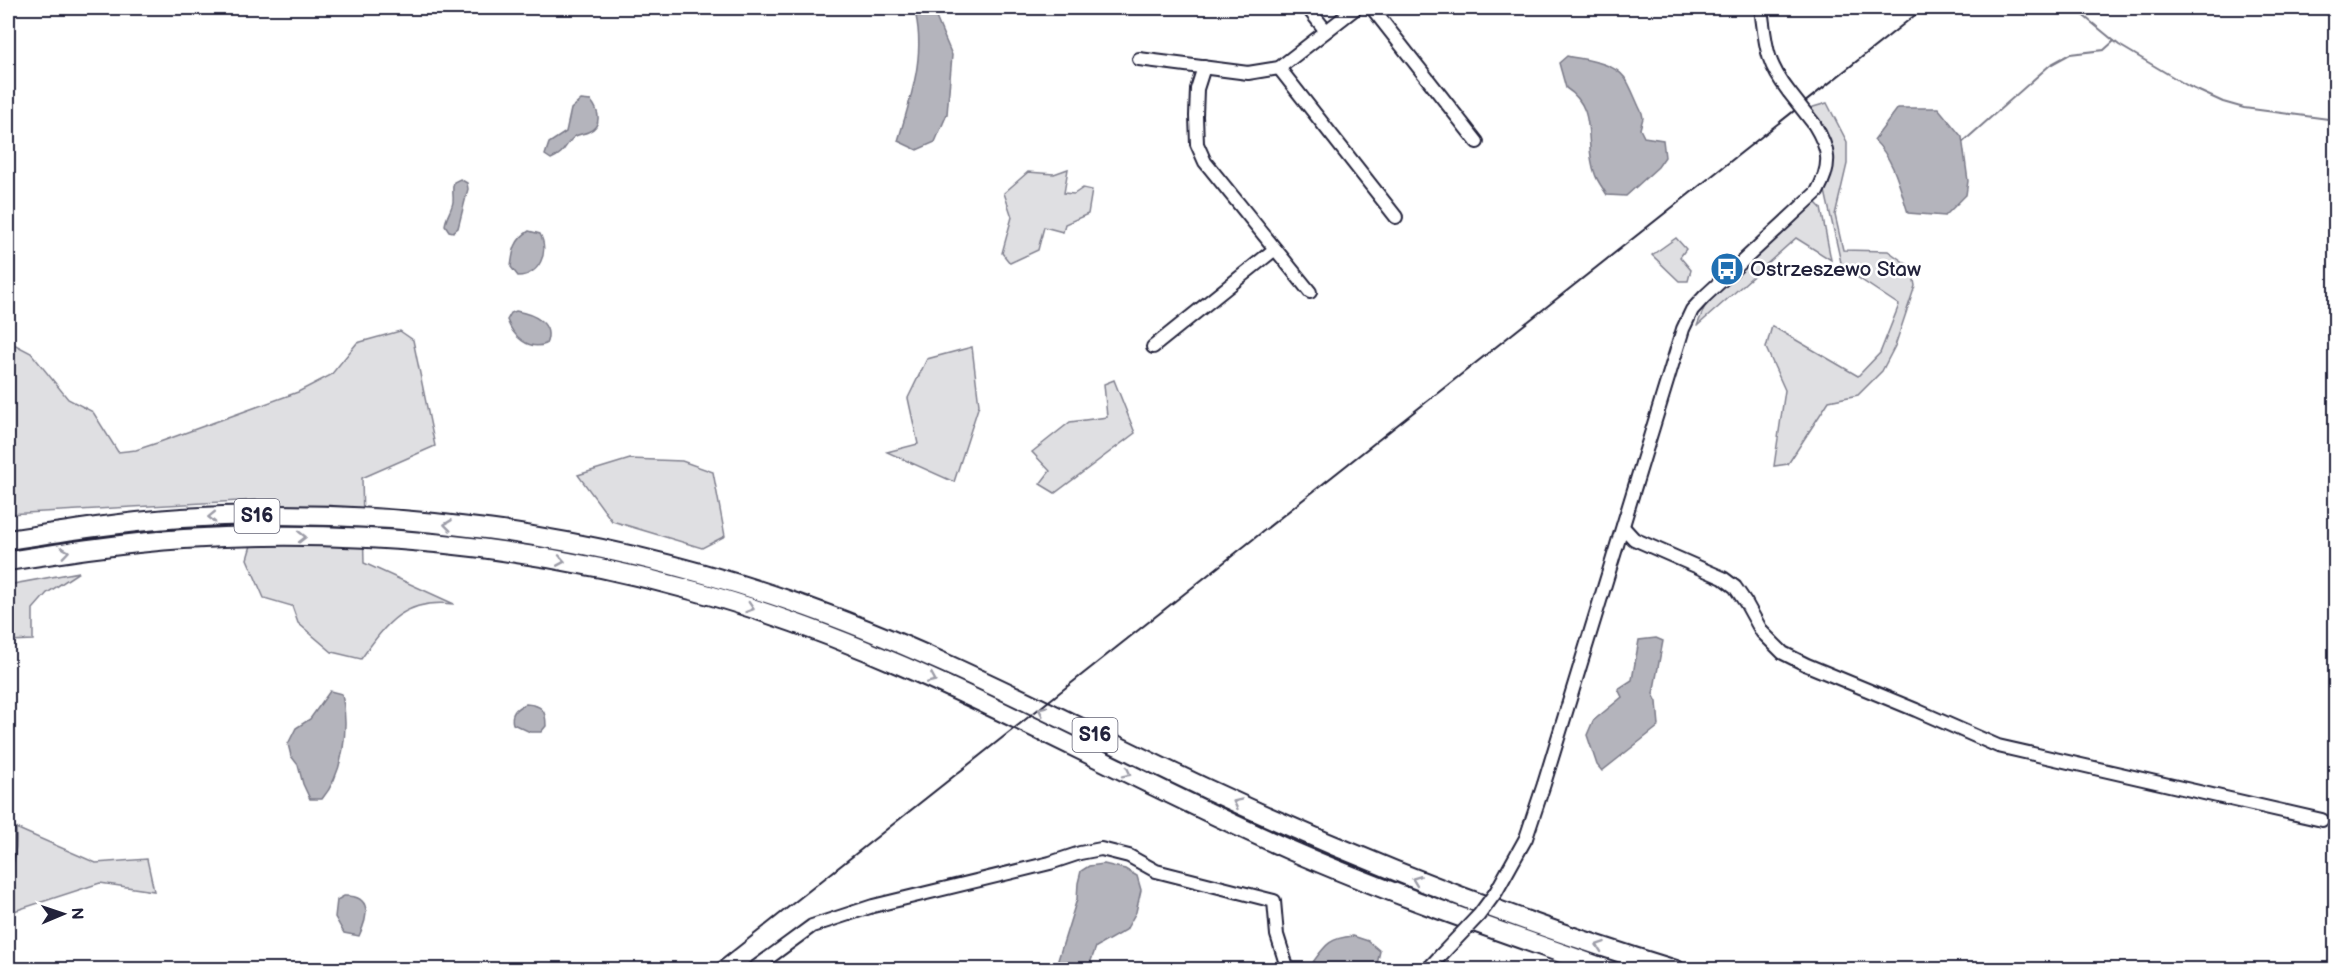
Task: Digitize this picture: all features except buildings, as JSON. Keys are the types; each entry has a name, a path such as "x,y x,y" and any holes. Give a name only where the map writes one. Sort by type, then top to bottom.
{"highway":[{"name":"S16","path":"8,540 117,524 185,518 342,517 422,522 553,539 691,570 854,624 963,671 1206,789 1381,867 1501,912 1676,969"},
{"name":"S16","path":"8,561 108,546 184,539 340,537 409,541 504,552 603,569 684,588 784,619 959,690 1294,852 1609,969"}],"street":[{"path":"1308,8 1326,31"},
{"path":"1139,59 1248,74 1279,68 1356,8"},
{"path":"1372,8 1477,142"},
{"path":"1427,969 1479,915 1496,892 1509,871 1529,828 1683,329 1692,310 1816,192 1826,176 1827,149 1815,124 1771,65 1761,8"},
{"path":"1204,67 1197,89 1197,144 1205,162 1310,292"},
{"path":"1279,68 1396,217"},
{"path":"1153,347 1275,249"},
{"path":"1623,527 1634,539 1723,578 1740,595 1771,644 1783,653 1998,746 2322,820"},
{"path":"752,969 812,926 873,906 1101,849 1129,856 1156,871 1274,902 1277,935 1288,969"}],"shaded area":[{"path":"914,8 932,8 952,55 947,114 935,142 917,150 898,141 916,75 919,42"},
{"path":"1567,56 1606,65 1620,73 1627,81 1642,113 1640,129 1644,137 1663,140 1665,157 1658,167 1626,196 1607,195 1596,177 1590,150 1587,116 1576,96 1566,88 1559,63"},
{"path":"581,100 591,101 594,105 598,114 596,126 574,137 560,154 551,159 545,155 549,143 566,132 571,109"},
{"path":"1827,103 1847,142 1847,164 1835,215 1843,250 1888,251 1912,268 1915,286 1895,346 1882,371 1858,395 1829,401 1788,464 1774,466 1785,390 1766,348 1772,326 1858,376 1880,353 1899,305 1842,267 1825,191 1832,164 1819,121 1810,108"},
{"path":"1898,108 1938,108 1962,137 1968,181 1966,195 1945,216 1908,213 1887,156 1874,140"},
{"path":"1068,169 1064,193 1074,194 1083,188 1092,190 1088,214 1065,224 1063,232 1044,227 1038,250 1010,263 1002,253 1012,217 1004,193 1028,172 1054,174"},
{"path":"460,179 467,183 468,189 458,228 453,232 449,231 445,225 453,202 454,182"},
{"path":"1814,201 1821,208 1831,260 1796,238 1697,326 1706,303"},
{"path":"529,231 540,234 544,248 543,255 541,262 532,272 518,276 511,267 514,251 520,238"},
{"path":"1676,238 1686,249 1680,257 1691,270 1688,281 1679,281 1652,255"},
{"path":"516,311 529,314 545,325 548,330 546,344 539,346 527,344 517,336 507,320 511,313"},
{"path":"400,331 413,340 435,446 362,478 364,563 454,604 422,605 399,615 380,634 361,659 332,652 298,623 292,606 264,598 247,559 252,542 256,500 8,514 8,341 31,353 68,399 93,412 118,452 136,450 157,443 298,392 331,375 357,343"},
{"path":"972,347 979,405 954,482 887,452 918,444 908,398 927,359"},
{"path":"1114,380 1135,433 1055,493 1040,484 1050,471 1032,452 1070,422 1107,417 1104,384"},
{"path":"630,459 682,461 713,472 725,536 702,548 612,521 578,475"},
{"path":"79,572 47,593 33,609 33,640 8,641 8,585"},
{"path":"1656,638 1663,641 1653,694 1657,702 1659,726 1602,771 1597,765 1587,735 1593,721 1622,697 1618,689 1632,680 1639,640"},
{"path":"330,691 342,694 345,721 343,749 335,776 322,799 310,799 288,744 296,728 310,719"},
{"path":"526,704 539,707 544,712 546,726 541,732 530,732 513,724 512,717 515,711"},
{"path":"8,817 12,819 15,827 16,843 8,884"},
{"path":"16,828 96,863 147,859 154,891 100,883 8,913 8,884 15,856"},
{"path":"1104,864 1125,869 1137,876 1141,890 1136,912 1126,930 1096,947 1088,969 1061,969 1058,960 1077,899 1081,871 1089,866"},
{"path":"344,896 360,899 364,903 365,922 359,936 344,933 335,917 337,900"},
{"path":"1353,936 1368,941 1380,951 1376,969 1313,969 1313,962 1329,943 1339,938"}],"waterway":[{"path":"2074,8 2119,45 2188,86 2223,102 2244,108 2336,120"},
{"path":"1963,142 2050,65 2070,54 2104,50 2114,41"}],"railway":[{"path":"709,970 1924,8"}],"place":[{"name":"Ostrzeszewo Staw","path":"1727,269"}]}
